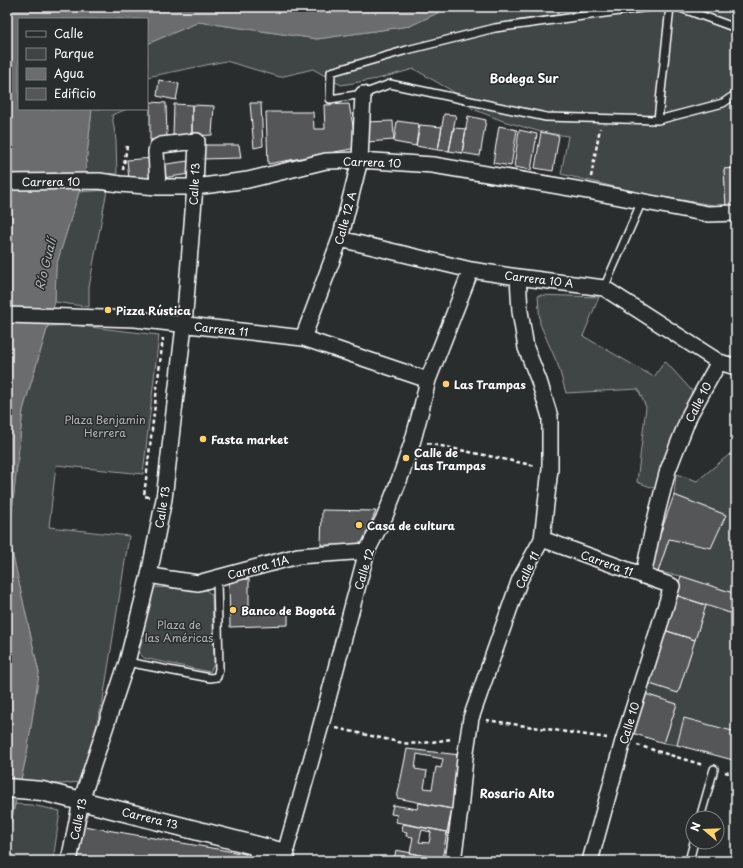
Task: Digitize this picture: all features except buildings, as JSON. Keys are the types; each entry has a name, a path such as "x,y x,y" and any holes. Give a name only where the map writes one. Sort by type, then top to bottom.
{"street":[{"name":"Calle 12 A","path":"303,338 340,239 360,160 363,94"},
{"name":"Calle 13","path":"69,861 81,801 127,662 149,575 164,499 184,324 195,187 196,141 161,145 157,147 158,187"},
{"name":"Carrera 10","path":"7,182 99,181 158,187 195,187 248,180 326,161 360,160 433,165 588,191 708,214 736,213"},
{"name":"Carrera 10 A","path":"340,239 471,270 604,288 719,362"},
{"name":"Calle 12","path":"285,857 367,551 385,516 398,484 413,440 428,380 471,270"},
{"name":"Calle 11","path":"453,861 471,718 520,579 542,539 550,469 550,417 539,381 526,348 520,311 518,277"},
{"name":"Carrera 11","path":"7,315 135,319 303,338 428,380"},
{"path":"719,362 736,367"},
{"name":"Calle 10","path":"643,576 653,528 668,470 690,414 719,362"},
{"name":"Carrera 11","path":"542,539 672,586"},
{"name":"Carrera 11A","path":"149,575 198,583 298,556 367,551"},
{"name":"Calle 10","path":"590,861 623,741 672,586"},
{"name":"Carrera 13","path":"7,788 42,792 81,801 257,853 285,857"}],"lane":[{"path":"649,7 496,28 408,50 331,72 330,99 363,94 390,84 546,117 658,120 723,103 736,94"},
{"path":"658,120 670,7"},
{"path":"678,7 736,28"},
{"path":"604,288 642,201"},
{"path":"127,662 210,678 217,677 219,669 217,578"},
{"path":"702,810 714,769"},
{"path":"689,861 692,850"}],"path":[{"path":"588,191 601,119"},
{"path":"120,184 127,146"},
{"path":"164,499 144,496 165,322"},
{"path":"413,440 550,469"},
{"path":"471,718 623,741 736,775"},
{"path":"321,724 411,744 468,736"}],"green space":[{"path":"450,7 736,7 736,168 724,169 726,207 644,194 561,174 568,136 541,132 503,121 473,109 454,92 414,69 377,79 341,85 313,69 280,77 226,61 148,77 148,44 199,22 317,39 410,26"},
{"path":"92,110 124,110 112,115 116,140 117,174 85,173"},
{"path":"107,190 89,287 89,307 55,302 56,266 79,192"},
{"path":"7,194 12,201 12,245 7,263"},
{"path":"538,295 599,297 583,336 654,377 665,361 692,391 662,491 637,482 646,407 638,389 566,393 558,365 540,324"},
{"name":"Plaza Benjamin Herrera","path":"73,325 159,335 143,474 56,465 49,527 129,536 103,700 87,761 79,782 62,784 34,784 21,780 27,753 39,673 9,538 23,410 48,326"},
{"path":"736,449 736,594 681,576 658,572 669,539 726,515 674,495 676,474 697,481"},
{"name":"Plaza de las Américas","path":"153,587 206,590 212,595 214,664 210,672 144,658 139,653"},
{"path":"706,605 736,615 736,732 677,745 664,743 677,704 645,694 647,683 678,693"},
{"path":"15,804 32,805 60,811 53,861 7,861 7,839"}],"water":[{"name":"Río Gualí","path":"7,7 450,7 410,26 317,39 199,22 148,44 148,18 18,18 18,110 92,110 85,173 56,266 55,302 23,410 9,538 39,673 27,753 7,839 7,263 12,245 12,202 7,193"}],"place":[{"name":"Pizza Rústica","path":"108,310"},
{"name":"Las Trampas","path":"446,384"},
{"name":"Fasta market","path":"203,439"},
{"name":"Calle de Las Trampas","path":"406,458"},
{"name":"Casa de cultura","path":"359,525"},
{"name":"Banco de Bogotá","path":"233,610"}],"district":[{"name":"Bodega Sur","path":"524,78"},
{"name":"Rosario Alto","path":"517,793"}]}
